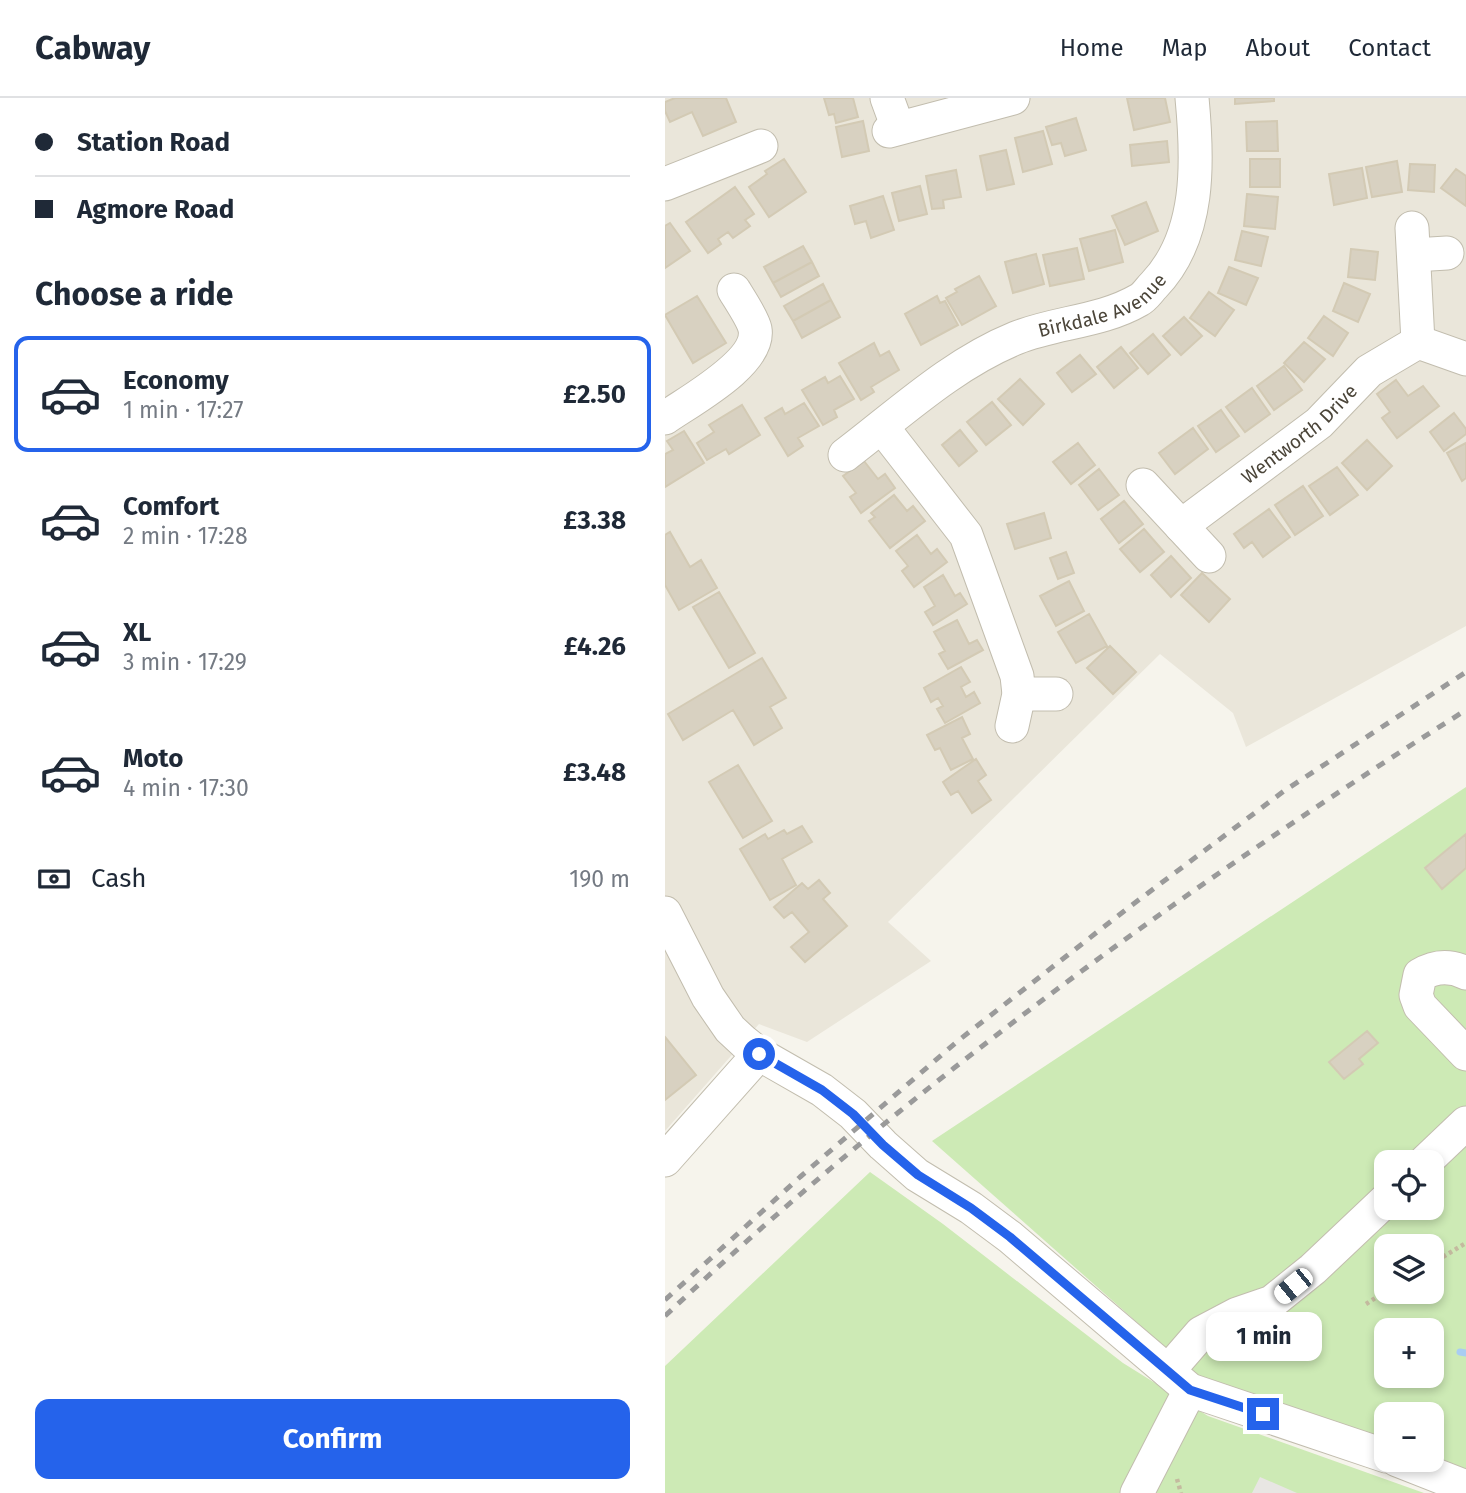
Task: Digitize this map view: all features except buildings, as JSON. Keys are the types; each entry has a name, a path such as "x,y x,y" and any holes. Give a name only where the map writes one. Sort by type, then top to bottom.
{"street":[{"path":"891,119 1013,98"},
{"name":"Birkdale Avenue","path":"845,455 953,371 1017,338 1101,316 1141,299 1165,273 1186,230 1192,204 1197,142 1192,98"},
{"path":"665,184 761,146"},
{"path":"1447,254 1413,241 1418,342 1466,359"},
{"path":"665,418 739,366 751,352 755,330 734,290"},
{"name":"Wentworth Drive","path":"1181,526 1319,423 1369,371 1418,342"},
{"path":"882,427 966,535 1017,676 1019,694 1012,726"},
{"path":"1143,485 1209,556"},
{"path":"1019,694 1056,694"},
{"path":"665,913 708,997 730,1029 759,1054 838,1102 918,1175 971,1208 1010,1237 1179,1380 1374,1452"},
{"path":"1466,973 1447,967 1431,968 1420,975 1416,995 1420,1006 1466,1054"},
{"path":"665,1160 759,1054"},
{"path":"1438,1150 1466,1123"},
{"path":"1137,1493 1179,1380 1201,1333 1237,1314 1272,1302 1374,1212"},
{"path":"1428,1472 1466,1487"}],"path":[{"path":"1444,1256 1466,1243"},
{"path":"1366,1304 1374,1299"},
{"path":"1258,1340 1272,1335"}],"shaded area":[{"path":"665,98 1466,98 1466,626 1246,747 1233,713 1160,654 888,922 931,961 807,1042 759,1024 665,1131"},
{"path":"1260,1477 1297,1493 1252,1493"}],"green space":[{"path":"1466,787 1466,1476 1444,1466 1444,1402 1374,1402 1374,1444 1209,1386 932,1141"},
{"path":"870,1172 943,1224 1123,1363 1208,1416 1424,1493 665,1493 665,1366"}],"waterway":[{"path":"1460,1352 1466,1353"}],"railway":[{"path":"665,1300 800,1177 959,1040 1284,791 1466,672"},
{"path":"665,1316 853,1149 1051,994 1256,848 1466,710"}],"route":[{"path":"759,1054 822,1090 853,1114 918,1175 971,1208 1010,1237 1190,1390 1263,1414"}]}
